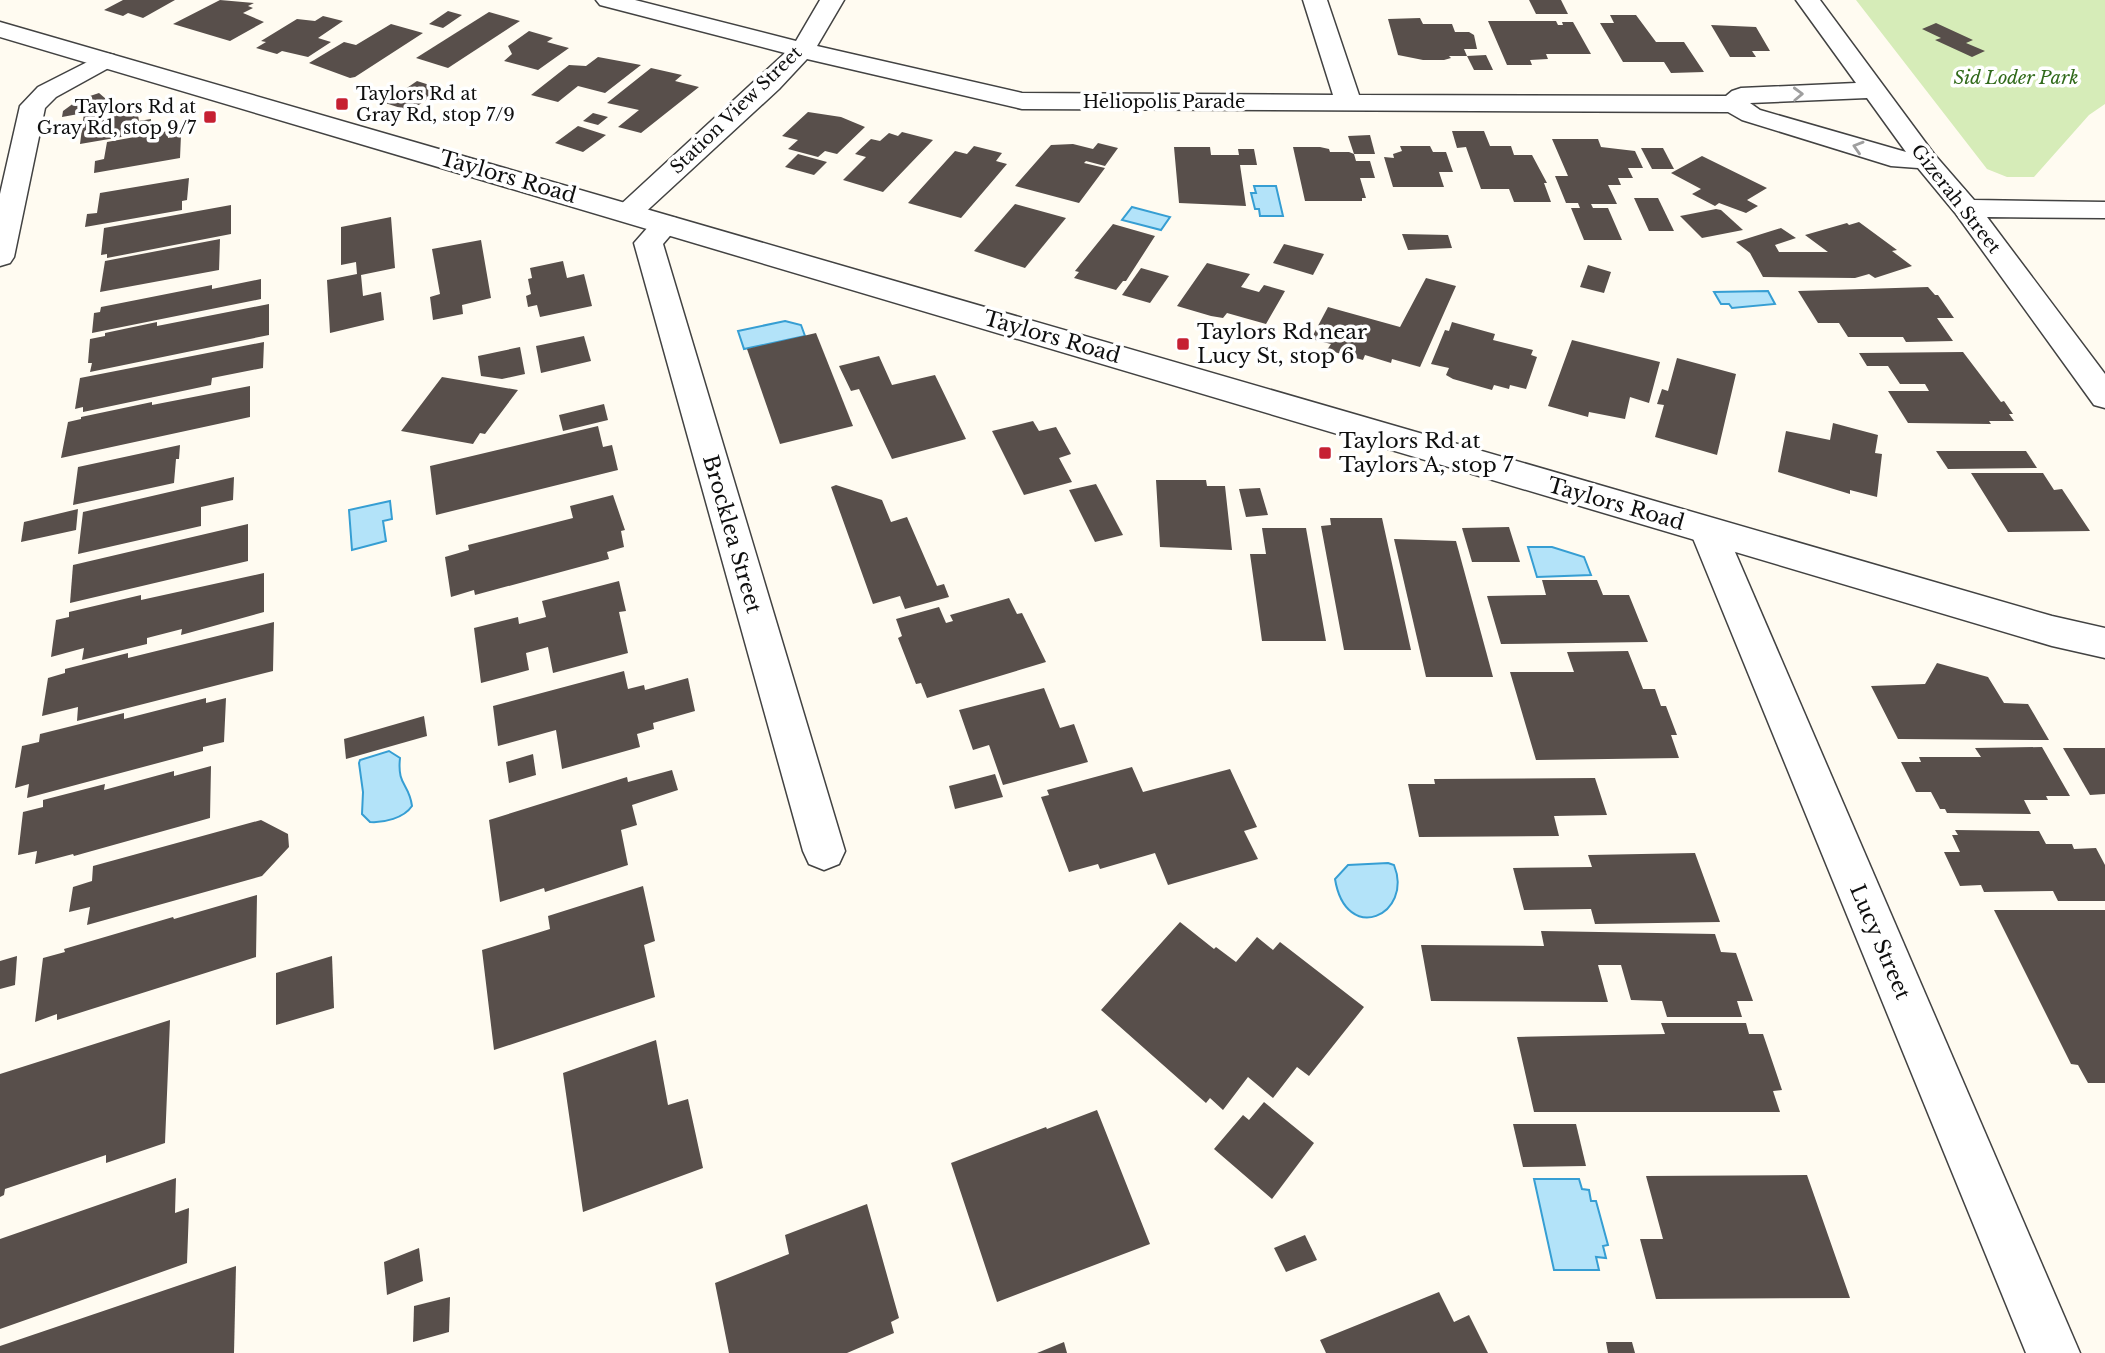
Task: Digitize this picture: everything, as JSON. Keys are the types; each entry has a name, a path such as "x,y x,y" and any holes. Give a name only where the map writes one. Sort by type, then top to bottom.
{"street":[{"name":"Heliopolis Parade","path":"608,0 801,50 1021,101 1733,104 1751,115 1900,160 1925,160"},
{"name":"Station View Street","path":"629,212 760,92 801,50 826,15 832,0"},
{"path":"1315,0 1348,101"},
{"name":"Gizerah Street","path":"1808,0 1925,160 1966,208 2105,397"},
{"name":"Taylors Road","path":"0,29 1708,531 2052,631 2105,643"},
{"path":"1,249 33,106 47,92 105,60"},
{"name":"Heliopolis Parade","path":"1733,104 1741,96 1875,90"},
{"path":"1966,208 2105,210"},
{"name":"Brocklea Street","path":"666,224 648,243 824,850"},
{"name":"Lucy Street","path":"1708,531 2053,1353"}],"green space":[{"name":"Sid Loder Park","path":"1856,0 2105,0 2105,104 2089,115 2034,177 2007,177 1987,169"}],"water":[{"path":"1254,186 1276,186 1283,216 1260,216 1259,209 1255,209 1251,193 1256,193"},
{"path":"1132,207 1170,217 1161,230 1122,220"},
{"path":"1768,291 1775,304 1732,308 1729,304 1721,304 1714,292"},
{"path":"785,321 801,325 805,336 744,349 738,331"},
{"path":"390,501 392,519 383,521 386,541 352,550 349,510"},
{"path":"1528,547 1552,547 1584,557 1591,575 1537,577"},
{"path":"389,751 400,758 400,774 412,806 393,819 370,822 362,814 363,792 359,763 360,760"},
{"path":"1348,865 1394,865 1398,883 1395,898 1387,909 1376,916 1364,917 1352,912 1342,900 1335,879"},
{"path":"1534,1179 1579,1179 1582,1189 1589,1190 1591,1201 1596,1201 1608,1245 1603,1246 1606,1258 1596,1257 1599,1270 1554,1270"}],"building":[{"path":"123,0 175,0 143,18 104,10"},
{"path":"220,0 254,3 248,6 253,8 243,13 264,22 230,41 173,24"},
{"path":"1529,0 1561,0 1568,14 1536,14"},
{"path":"448,11 462,15 443,28 429,24"},
{"path":"489,12 520,21 448,68 416,58"},
{"path":"1610,15 1636,15 1656,42 1684,42 1704,72 1671,73 1664,62 1623,62 1600,23 1614,23"},
{"path":"323,16 343,21 318,38 331,42 308,57 282,51 277,54 256,48 266,42 261,41 297,19 315,21"},
{"path":"1420,18 1423,24 1452,24 1455,32 1469,32 1474,35 1477,49 1464,49 1467,56 1449,56 1451,58 1444,60 1423,60 1398,55 1388,19"},
{"path":"1488,21 1556,21 1558,25 1563,25 1562,22 1573,22 1591,54 1546,54 1548,59 1530,60 1532,65 1507,65"},
{"path":"1936,23 1973,40 1966,43 1985,51 1972,57 1935,40 1941,38 1922,29"},
{"path":"391,24 423,33 355,77 350,78 309,63 344,42 356,45"},
{"path":"1711,25 1756,27 1770,51 1752,51 1756,57 1730,57"},
{"path":"529,31 553,38 547,42 569,48 538,70 504,61 512,54 508,46"},
{"path":"1486,55 1493,70 1474,70 1467,56"},
{"path":"598,57 641,65 605,93 578,86 558,102 531,95 569,65 586,66"},
{"path":"651,68 682,75 675,81 699,87 641,133 618,127 639,110 607,103"},
{"path":"417,81 442,89 410,111 385,103"},
{"path":"99,93 106,99 137,109 139,121 151,119 150,132 80,144 84,113 62,117 63,111 78,100"},
{"path":"808,112 841,117 865,127 837,154 825,151 818,157 788,149 798,140 782,136"},
{"path":"593,113 608,117 598,125 583,121"},
{"path":"578,126 606,135 583,152 555,143"},
{"path":"168,131 168,138 181,135 180,158 94,173 95,161 104,159 107,142"},
{"path":"1452,131 1484,131 1490,146 1511,146 1514,155 1532,155 1547,183 1544,183 1551,202 1514,202 1509,189 1481,189 1466,147 1457,148"},
{"path":"902,132 933,140 883,192 843,180 866,157 855,154 871,139 880,141 889,133 898,136"},
{"path":"1370,135 1375,154 1354,154 1348,136"},
{"path":"1552,139 1598,139 1601,147 1635,151 1643,168 1628,168 1633,178 1618,178 1621,185 1608,185 1617,204 1591,204 1593,208 1608,208 1622,240 1584,240 1571,208 1580,208 1578,203 1566,203 1555,176 1568,176"},
{"path":"1098,143 1118,148 1105,166 1086,161 1084,163 1105,168 1079,203 1015,186 1051,145 1073,144 1093,149"},
{"path":"974,146 1002,153 996,161 1007,164 961,218 908,203 955,151 967,154"},
{"path":"1400,146 1430,146 1433,152 1446,152 1453,172 1439,172 1444,187 1393,187 1384,157 1394,158 1393,154 1402,151"},
{"path":"1174,147 1210,147 1211,155 1239,155 1238,149 1254,149 1257,165 1240,165 1246,206 1179,203"},
{"path":"1293,147 1320,147 1329,149 1330,152 1349,152 1354,154 1356,161 1370,161 1375,178 1360,178 1366,198 1362,198 1362,201 1305,201"},
{"path":"1641,148 1663,148 1674,169 1652,169"},
{"path":"798,154 827,162 814,175 785,167"},
{"path":"1702,156 1767,188 1747,200 1758,206 1746,213 1719,203 1715,206 1692,194 1701,189 1671,173"},
{"path":"189,178 187,200 182,201 182,210 85,227 87,214 97,213 100,193"},
{"path":"1634,198 1658,198 1674,231 1649,231"},
{"path":"1015,204 1066,218 1025,268 974,251"},
{"path":"231,205 231,234 107,258 107,254 101,255 104,228"},
{"path":"1721,210 1743,230 1702,238 1680,216"},
{"path":"391,217 395,268 361,275 363,296 381,292 384,320 330,333 327,280 357,274 356,262 341,265 341,227"},
{"path":"1859,222 1897,250 1892,251 1912,266 1875,278 1869,274 1855,278 1763,277 1750,253 1736,242 1781,228 1796,238 1775,245 1779,252 1828,252 1805,235"},
{"path":"1113,224 1155,236 1126,281 1116,290 1074,278 1079,272 1075,271"},
{"path":"1402,234 1448,235 1452,248 1408,250"},
{"path":"220,239 219,270 100,292 105,261"},
{"path":"481,240 491,298 462,305 463,314 433,320 430,297 440,294 432,249"},
{"path":"1284,244 1324,254 1313,275 1273,263"},
{"path":"563,261 567,278 584,274 592,306 540,317 537,305 528,307 526,296 531,294 528,279 532,278 530,268"},
{"path":"1207,263 1250,274 1241,287 1259,292 1264,285 1285,291 1266,324 1227,313 1223,318 1211,316 1177,306"},
{"path":"1588,265 1611,272 1604,293 1580,287"},
{"path":"1141,268 1169,276 1150,303 1122,295"},
{"path":"1426,278 1456,286 1420,367 1392,359 1391,363 1365,355 1363,360 1327,350 1331,344 1311,339 1328,307 1400,327"},
{"path":"261,279 261,299 92,333 94,313 100,312 101,307 212,285 212,289"},
{"path":"1928,287 1938,295 1954,318 1937,318 1953,341 1906,342 1903,337 1848,337 1839,323 1818,323 1798,291"},
{"path":"269,304 269,335 90,372 90,339 105,336 105,333 157,322 157,326"},
{"path":"1452,322 1495,334 1493,340 1533,350 1531,355 1537,357 1526,389 1510,385 1509,389 1494,385 1492,390 1453,379 1446,375 1449,368 1431,364 1445,330 1449,331"},
{"path":"816,333 853,426 780,444 747,349"},
{"path":"584,336 591,361 541,373 536,346"},
{"path":"1572,340 1660,362 1649,403 1630,397 1625,419 1589,412 1588,417 1548,406"},
{"path":"264,342 263,368 212,378 211,385 83,412 83,407 75,409 80,378"},
{"path":"520,347 525,374 502,379 481,376 478,356"},
{"path":"1963,352 2001,402 2004,401 2013,414 2009,414 2014,421 1989,421 1991,424 1908,423 1888,391 1929,391 1925,384 1900,384 1888,366 1867,366 1859,353"},
{"path":"879,356 892,385 935,375 966,439 892,459 859,389 851,391 839,366"},
{"path":"1677,358 1736,374 1717,455 1655,437 1664,405 1657,404 1662,389 1668,391"},
{"path":"442,377 518,390 485,434 480,433 473,444 401,431"},
{"path":"250,386 250,417 61,458 68,422 81,417"},
{"path":"604,404 608,420 563,431 559,415"},
{"path":"1033,421 1039,431 1056,427 1071,454 1059,458 1072,482 1024,495 992,431"},
{"path":"1833,423 1878,435 1875,453 1882,454 1877,497 1850,490 1850,494 1778,472 1786,431 1830,440"},
{"path":"598,426 603,447 612,445 618,470 436,515 430,466"},
{"path":"180,445 174,483 73,505 78,467"},
{"path":"1936,451 2026,451 2037,468 1948,469"},
{"path":"1971,473 2043,473 2054,490 2062,489 2090,531 2008,532"},
{"path":"234,477 233,500 201,507 201,526 78,554 83,512"},
{"path":"1156,480 1206,480 1207,486 1225,486 1232,550 1160,547"},
{"path":"1096,484 1123,535 1095,542 1069,490"},
{"path":"836,485 882,500 891,522 907,517 937,586 944,584 949,597 905,609 900,596 873,604 831,487"},
{"path":"1260,488 1268,515 1246,517 1239,489"},
{"path":"613,495 625,530 621,531 624,547 607,552 609,559 475,595 474,590 451,597 445,557 469,550 468,545 573,518 570,506"},
{"path":"78,509 76,530 21,542 24,522"},
{"path":"1330,518 1382,518 1411,650 1344,650 1321,526 1331,525"},
{"path":"248,524 248,561 70,603 73,565"},
{"path":"1509,527 1520,562 1472,562 1462,528"},
{"path":"1262,528 1306,528 1326,641 1262,641 1250,554 1266,554"},
{"path":"1394,539 1456,541 1493,677 1426,677"},
{"path":"264,573 264,612 181,635 182,629 147,638 147,644 82,660 84,648 51,657 56,620 69,617 69,612 141,595 141,600"},
{"path":"1542,580 1597,580 1603,595 1629,595 1648,642 1501,644 1487,596 1546,595"},
{"path":"619,581 626,611 619,612 628,653 553,673 548,647 526,653 529,670 481,683 474,628 518,617 519,624 546,617 542,601"},
{"path":"1009,598 1017,614 1022,613 1046,662 927,698 921,683 916,684 898,638 902,636 896,619 939,607 946,623 953,621 950,615"},
{"path":"274,622 273,671 77,721 78,707 42,716 48,678 65,673 65,669 128,653 128,658"},
{"path":"1628,651 1643,689 1655,689 1661,706 1666,706 1677,735 1671,735 1679,758 1536,760 1510,672 1574,672 1567,652"},
{"path":"1937,663 1988,677 2004,703 2028,704 2049,740 1898,739 1871,686 1925,684"},
{"path":"624,671 628,689 644,685 645,690 688,678 695,711 653,723 654,729 637,734 640,747 562,769 556,730 498,746 493,706"},
{"path":"1044,688 1060,728 1074,724 1088,762 1003,785 989,745 973,750 959,710"},
{"path":"206,698 206,703 226,698 224,742 203,747 203,751 27,798 29,784 15,788 22,746 39,742 40,734 124,713 124,719"},
{"path":"424,716 427,736 346,759 344,739"},
{"path":"2042,747 2070,796 2024,800 2031,814 1947,813 1945,809 1940,809 1931,792 1916,792 1901,762 1921,762 1919,757 1981,757 1975,748"},
{"path":"2063,748 2105,748 2105,794 2090,795"},
{"path":"533,754 536,775 509,783 506,762"},
{"path":"211,766 210,818 74,856 73,854 35,864 37,851 18,855 23,812 43,807 43,800 105,784 104,790 174,771 174,776"},
{"path":"1132,767 1143,792 1230,769 1257,827 1244,831 1258,859 1168,885 1155,853 1100,869 1098,864 1069,872 1041,797 1049,795 1047,790"},
{"path":"672,770 678,790 632,805 637,825 621,830 628,865 545,892 544,888 500,902 489,820 627,777 628,782"},
{"path":"995,774 1003,797 955,809 949,786"},
{"path":"1595,778 1607,815 1554,816 1559,836 1419,837 1408,784 1435,784 1434,779"},
{"path":"261,820 288,834 289,847 262,876 87,925 90,907 69,912 73,887 92,881 93,866"},
{"path":"1955,830 2039,831 2046,844 2072,844 2074,849 2096,848 2105,865 2105,901 2058,901 2053,891 1984,892 1981,885 1960,886 1944,852 1960,852 1952,835 1958,835"},
{"path":"1695,853 1720,922 1595,924 1591,909 1524,910 1513,868 1592,867 1588,855"},
{"path":"643,886 655,941 644,945 655,997 494,1050 482,950 550,929 548,916"},
{"path":"257,895 256,957 57,1020 57,1014 35,1022 43,958 65,952 64,949"},
{"path":"1994,910 2105,910 2105,1083 2088,1083 2078,1065 2071,1064"},
{"path":"1180,922 1214,949 1216,947 1236,962 1257,937 1273,950 1280,942 1364,1007 1309,1076 1297,1067 1273,1098 1248,1077 1223,1110 1210,1098 1206,1103 1101,1010"},
{"path":"1541,931 1715,934 1721,952 1736,953 1753,1001 1737,1001 1742,1017 1667,1017 1662,1001 1631,1000 1621,965 1598,965 1608,1002 1431,1001 1421,945 1544,946"},
{"path":"17,956 15,985 0,989 0,961"},
{"path":"332,956 334,1008 276,1025 276,973"},
{"path":"170,1020 165,1143 106,1163 106,1155 5,1189 4,1195 0,1197 0,1074"},
{"path":"1661,1023 1746,1023 1749,1034 1763,1034 1782,1090 1773,1091 1780,1112 1534,1112 1517,1037 1665,1034"},
{"path":"656,1040 668,1105 688,1099 703,1168 583,1212 563,1073"},
{"path":"1264,1102 1314,1143 1272,1199 1214,1149 1243,1115 1249,1120"},
{"path":"1097,1110 1150,1244 997,1302 951,1163"},
{"path":"1513,1124 1576,1124 1586,1166 1523,1167"},
{"path":"1807,1175 1850,1298 1656,1299 1640,1239 1663,1239 1646,1176"},
{"path":"176,1178 175,1213 189,1208 187,1263 0,1329 0,1239"},
{"path":"867,1204 899,1318 891,1322 894,1333 847,1353 729,1353 715,1283 789,1254 785,1235"},
{"path":"1305,1235 1317,1260 1286,1272 1274,1248"},
{"path":"419,1248 423,1281 387,1295 384,1262"},
{"path":"236,1266 234,1353 0,1353 0,1346"},
{"path":"1439,1292 1454,1322 1469,1315 1488,1353 1326,1353 1320,1340"},
{"path":"450,1297 449,1332 413,1342 414,1306"},
{"path":"1064,1342 1067,1353 1037,1353"},
{"path":"1606,1342 1632,1342 1635,1353 1608,1353"}],"place":[{"name":"Taylors Rd at Gray Rd, stop 7/9","path":"342,104"},
{"name":"Taylors Rd at Gray Rd, stop 9/7","path":"210,117"},
{"name":"Taylors Rd near Lucy St, stop 6","path":"1183,344"},
{"name":"Taylors Rd at Taylors A, stop 7","path":"1325,453"}]}
